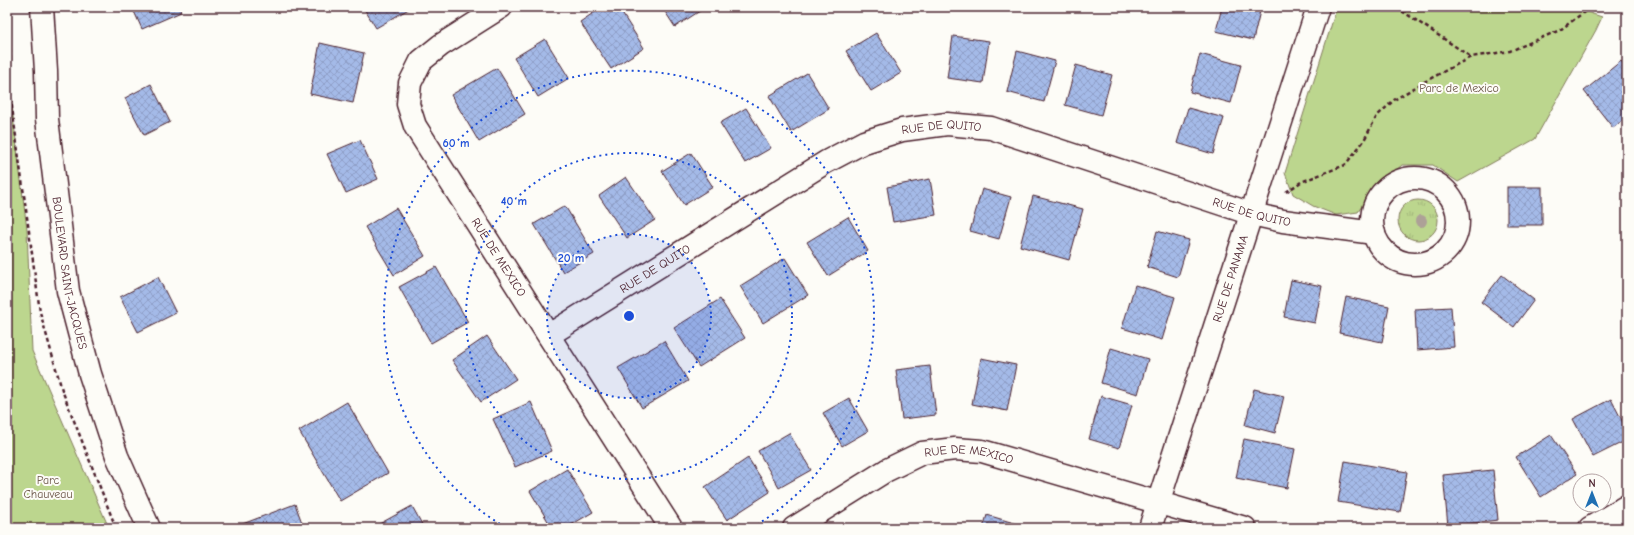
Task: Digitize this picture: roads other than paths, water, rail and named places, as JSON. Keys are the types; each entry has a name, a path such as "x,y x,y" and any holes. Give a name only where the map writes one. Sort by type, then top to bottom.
{"street":[{"name":"BOULEVARD SAINT-JACQUES","path":"42,7 47,119 68,291 90,374 117,456 149,528"},
{"name":"RUE DE MEXICO","path":"501,7 441,45 420,61 410,83 408,104 415,126 671,528"},
{"name":"RUE DE PANAMA","path":"1150,528 1157,501 1252,214 1318,7"},
{"name":"RUE DE QUITO","path":"549,335 826,162 864,142 902,130 947,124 991,128 1252,214 1283,221 1374,233"},
{"name":"RUE DE MEXICO","path":"794,528 894,466 922,453 954,449 982,451 1245,528"},
{"path":"1590,528 1627,506"}],"park label":[{"name":"Parc de Mexico","path":"1459,88"},
{"name":"Parc Chauveau","path":"48,487"}]}
